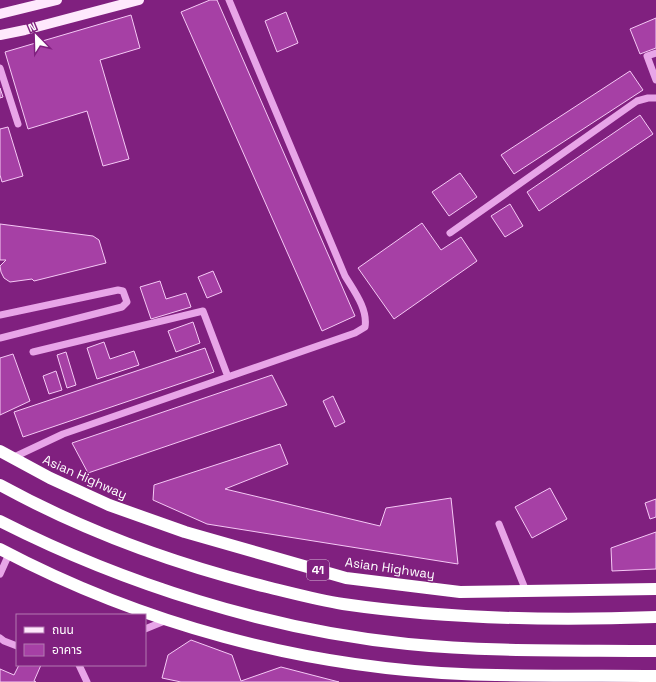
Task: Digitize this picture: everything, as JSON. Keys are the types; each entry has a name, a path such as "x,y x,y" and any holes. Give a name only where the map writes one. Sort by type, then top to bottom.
{"highway":[{"name":"Asian Highway","path":"0,451 109,505 171,528 346,578 460,592 656,590"},
{"name":"41","path":"0,485 72,521 147,551 224,576 342,604 458,616 587,620 656,617"},
{"path":"0,522 80,558 142,582 249,616 377,640 408,644 498,650 656,651"},
{"path":"5,552 78,585 167,620 242,641 317,659 390,668 462,674 656,676"}],"main road":[{"path":"0,14 56,0"},
{"path":"0,35 25,30 139,0"}],"street":[{"path":"12,458 63,434 355,333 365,327 367,318 345,276 229,0"},
{"path":"656,53 648,56 656,80"},
{"path":"0,68 18,124"},
{"path":"450,233 637,101 648,98 656,98"},
{"path":"0,315 118,290 123,291 127,302 122,307 0,338"},
{"path":"33,352 203,311 228,377"},
{"path":"499,524 526,591"},
{"path":"0,574 5,552"},
{"path":"146,629 167,620"},
{"path":"1,640 16,646"},
{"path":"80,666 88,682"}],"building":[{"path":"210,0 217,0 355,316 322,331 181,12"},
{"path":"286,12 298,43 277,52 265,21"},
{"path":"131,15 140,48 100,60 129,159 103,166 87,111 28,129 5,52"},
{"path":"656,18 656,48 640,54 630,29"},
{"path":"630,71 643,90 514,174 501,155"},
{"path":"0,88 3,97 0,98"},
{"path":"640,115 653,134 539,211 527,192"},
{"path":"8,127 23,176 2,182 0,175 0,129"},
{"path":"460,173 477,197 449,216 432,192"},
{"path":"510,204 523,226 505,237 491,216"},
{"path":"422,223 441,250 461,237 477,261 394,319 358,268"},
{"path":"0,224 93,236 99,240 106,263 34,281 32,279 10,282 4,278 1,272 0,266 6,260 0,260"},
{"path":"213,271 222,292 207,298 198,277"},
{"path":"160,281 166,299 186,293 191,307 151,319 140,287"},
{"path":"193,322 200,343 176,352 168,331"},
{"path":"104,342 110,359 134,351 139,365 97,379 87,348"},
{"path":"205,348 214,372 23,437 14,412"},
{"path":"66,352 76,385 67,388 57,355"},
{"path":"13,354 30,401 0,415 0,358"},
{"path":"56,371 62,390 49,394 43,376"},
{"path":"272,375 287,405 88,473 72,443"},
{"path":"333,396 345,422 335,427 323,401"},
{"path":"280,444 288,464 225,489 380,526 386,508 451,498 458,564 207,524 153,500 154,485"},
{"path":"550,488 567,519 532,538 515,507"},
{"path":"656,499 656,517 650,519 645,503"},
{"path":"656,532 656,569 612,571 611,548"},
{"path":"191,640 232,655 241,681 281,667 339,682 181,682 162,678 168,655"},
{"path":"18,666 41,666 34,681 36,682 0,682 0,669 14,675"}]}
